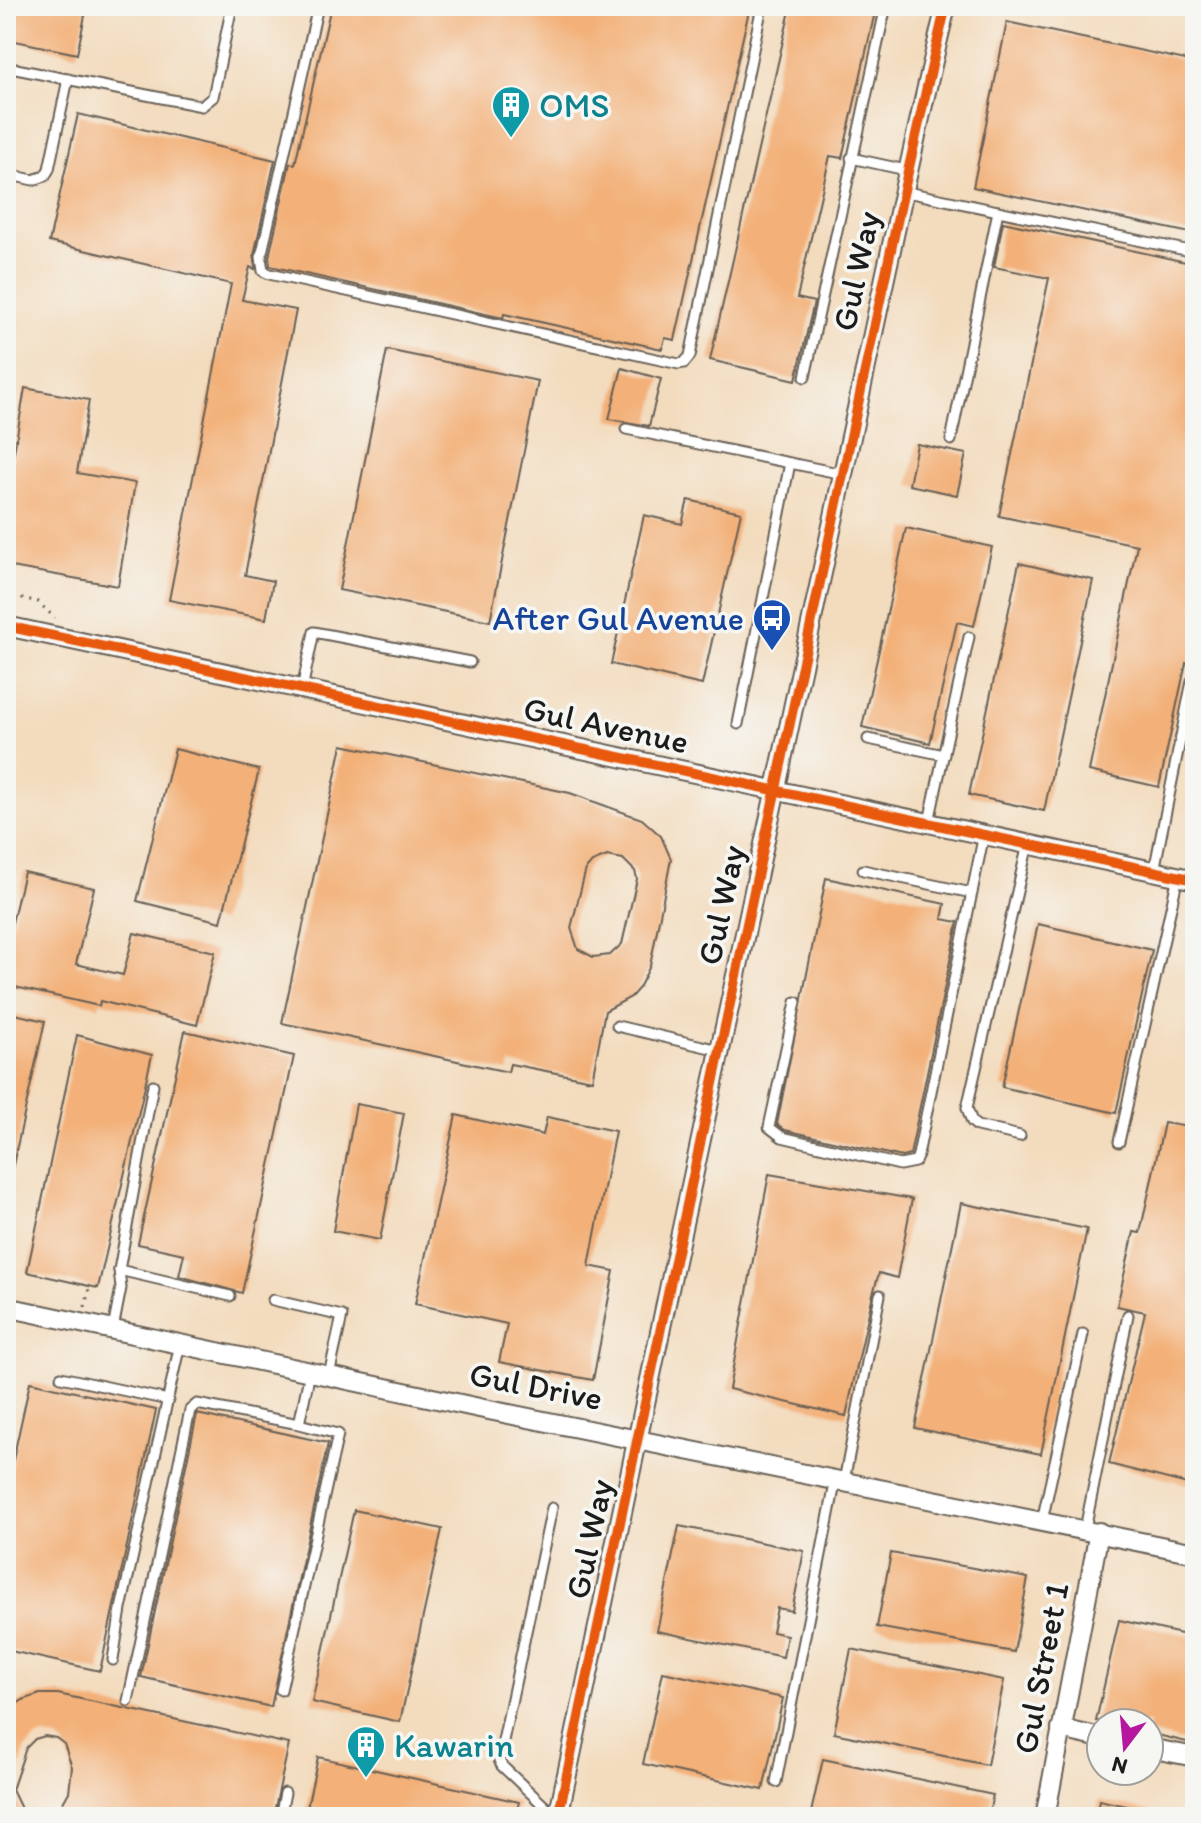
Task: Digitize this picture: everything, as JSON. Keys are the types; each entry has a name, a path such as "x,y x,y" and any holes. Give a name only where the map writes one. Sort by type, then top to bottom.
{"street":[{"name":"Gul Way","path":"557,1817 639,1439 773,789 906,170 946,6"},
{"name":"Gul Avenue","path":"6,626 1186,878"},
{"name":"Gul Drive","path":"6,1307 1195,1553"},
{"name":"Gul Street 1","path":"1045,1817 1092,1530"},
{"path":"1061,1729 1085,1734"},
{"path":"1165,1751 1195,1757"}],"lane":[{"path":"6,67 202,106 213,97 232,6"},
{"path":"318,6 261,257 263,271 679,364 690,356 762,6"},
{"path":"805,377 884,15"},
{"path":"6,174 33,180 45,176 68,79"},
{"path":"851,158 906,170"},
{"path":"902,191 1195,252"},
{"path":"951,440 998,211"},
{"path":"626,429 843,474"},
{"path":"738,724 790,463"},
{"path":"302,689 314,632 470,662"},
{"path":"929,822 969,637"},
{"path":"1154,871 1192,681"},
{"path":"868,739 944,755"},
{"path":"796,1002 769,1127 782,1137 900,1165 915,1162 984,834"},
{"path":"1020,1136 977,1126 972,1122 967,1108 1028,844"},
{"path":"863,870 972,893"},
{"path":"1119,1142 1186,878"},
{"path":"617,1026 719,1050"},
{"path":"113,1329 121,1288 119,1270 153,1085"},
{"path":"119,1270 230,1296"},
{"path":"776,1782 880,1295"},
{"path":"273,1300 342,1316 299,1424"},
{"path":"1092,1530 1128,1315"},
{"path":"1042,1521 1083,1334"},
{"path":"113,1660 121,1609 180,1344"},
{"path":"61,1377 168,1400"},
{"path":"128,1701 193,1406 203,1404 333,1431 338,1437 281,1690"},
{"path":"552,1508 499,1760 557,1817"},
{"path":"280,1817 285,1793"}],"path":[{"path":"6,594 38,602 82,643"}],"building":[{"path":"6,6 87,6 77,54 6,39"},
{"name":"OMS","path":"331,6 750,6 675,340 665,338 662,349 504,314 503,318 270,266 269,257 290,163 295,164"},
{"path":"791,6 860,6 875,12 842,158 830,156 797,298 814,302 796,380 710,360"},
{"path":"1007,22 1195,62 1195,234 973,187"},
{"path":"78,114 275,160 254,255 255,269 250,267 242,300 296,310 245,575 273,581 266,619 169,600 231,284 49,242"},
{"path":"1003,222 1195,264 1195,665 1186,663 1159,787 1089,771 1137,545 999,516 1049,278 994,267"},
{"path":"387,350 538,381 490,621 339,590"},
{"path":"622,368 661,379 649,426 609,419"},
{"path":"25,388 89,400 77,473 135,483 118,586 6,566 6,499"},
{"path":"917,444 966,454 957,495 909,485"},
{"path":"688,500 741,512 702,685 611,664 644,515 682,524"},
{"path":"906,528 992,547 974,626 957,622 930,743 862,727"},
{"path":"1019,563 1093,580 1044,811 969,795"},
{"path":"342,745 570,793 642,819 661,836 671,859 650,966 631,997 605,1011 592,1080 510,1064 508,1072 282,1023","holes":["607,856 623,859 635,871 637,879 622,944 610,955 593,957 578,949 571,928 586,869 592,862"]},
{"path":"175,749 259,770 221,922 137,901"},
{"path":"24,872 94,888 76,964 123,975 134,933 215,952 197,1025 100,1001 99,1006 6,985 6,948"},
{"path":"826,878 945,904 942,919 958,922 910,1155 902,1157 785,1130 777,1124"},
{"path":"1038,924 1152,950 1116,1113 1002,1087"},
{"path":"6,1012 45,1021 12,1169 6,1168"},
{"path":"185,1031 294,1056 242,1293 179,1276 184,1254 138,1244"},
{"path":"77,1035 152,1055 98,1288 27,1272"},
{"path":"356,1104 404,1113 380,1240 333,1231"},
{"path":"456,1115 543,1135 547,1117 615,1131 589,1266 614,1271 593,1380 499,1362 507,1324 415,1304"},
{"path":"1164,1123 1195,1128 1195,1486 1109,1464 1145,1312 1117,1306 1134,1232 1140,1233"},
{"path":"769,1174 912,1199 897,1278 879,1273 846,1416 729,1389"},
{"path":"961,1203 1087,1229 1041,1454 915,1428"},
{"path":"30,1382 156,1410 100,1671 6,1650 6,1492"},
{"path":"197,1414 328,1443 271,1707 141,1677"},
{"path":"354,1510 442,1529 400,1722 312,1702"},
{"path":"679,1526 804,1551 792,1611 777,1608 772,1632 787,1635 783,1657 657,1631"},
{"path":"891,1553 1028,1578 1014,1652 877,1627"},
{"path":"1119,1620 1195,1637 1195,1744 1165,1737 1165,1707 1099,1707"},
{"path":"851,1649 1004,1680 987,1765 834,1733"},
{"path":"663,1672 783,1698 763,1790 643,1764"},
{"path":"40,1694 58,1694 289,1744 273,1817 55,1817 69,1792 72,1767 64,1744 56,1738 45,1736 35,1739 26,1748 12,1790 25,1817 6,1817 6,1711"},
{"name":"Kawarin","path":"318,1757 519,1802 515,1817 305,1817"},
{"path":"823,1759 993,1795 988,1817 810,1817"},
{"path":"1099,1800 1149,1811 1149,1817 1096,1817"}],"cycle path":[{"path":"558,1817 770,813 946,6"},
{"path":"6,626 1195,880"}],"place":[{"name":"OMS","path":"511,139"},
{"name":"After Gul Avenue","path":"772,652"},
{"name":"Kawarin","path":"366,1779"}]}
